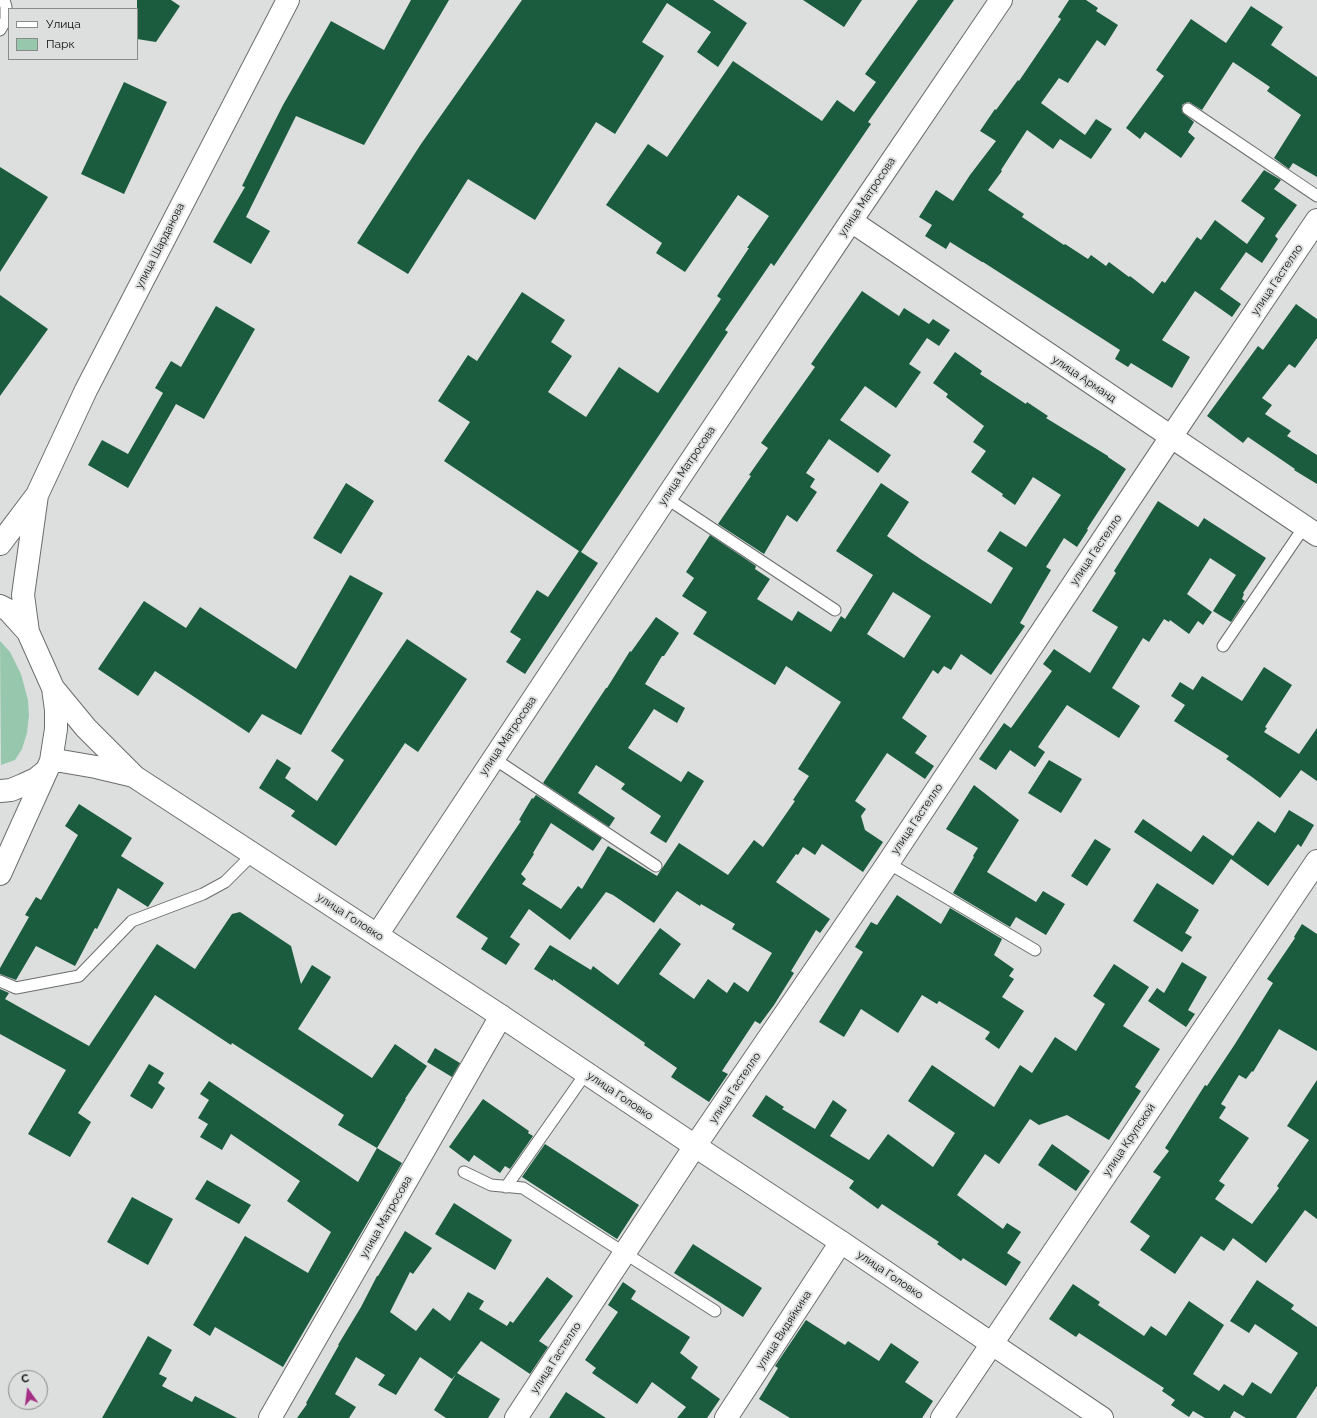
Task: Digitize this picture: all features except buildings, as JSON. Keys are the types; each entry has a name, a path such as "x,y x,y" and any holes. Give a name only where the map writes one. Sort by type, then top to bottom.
{"street":[{"name":"улица Шарданова","path":"36,495 90,383 288,0"},
{"name":"улица Матросова","path":"377,935 666,498 1001,0"},
{"name":"улица Гастелло","path":"516,1418 695,1146 888,864 1317,220"},
{"name":"улица Арманд","path":"851,221 1311,531"},
{"path":"0,544 36,495"},
{"path":"36,495 23,595 28,632 53,688 86,728 135,777"},
{"path":"0,606 8,610 28,632"},
{"path":"0,874 49,766 54,749 56,710 53,688"},
{"path":"0,791 11,790 36,779 49,766 61,761 96,766 135,777"},
{"name":"улица Головко","path":"135,777 501,1016 1102,1418"},
{"name":"улица Крупской","path":"942,1418 1317,861"},
{"name":"улица Матросова","path":"270,1418 501,1016"},
{"name":"улица Видяйкина","path":"726,1418 841,1242"}],"lane":[{"path":"0,30 6,20 6,7 4,0"},
{"path":"1188,109 1317,196"},
{"path":"666,498 835,610"},
{"path":"1223,646 1311,531"},
{"path":"493,758 656,866"},
{"path":"0,981 16,988 79,976 132,921 203,894 226,882 253,854"},
{"path":"888,864 1035,950"},
{"path":"506,1187 586,1073"},
{"path":"464,1172 491,1185 524,1188 715,1311"}],"green space":[{"path":"0,641 10,652 21,674 28,700 29,715 27,733 22,749 15,760 1,765"}]}
